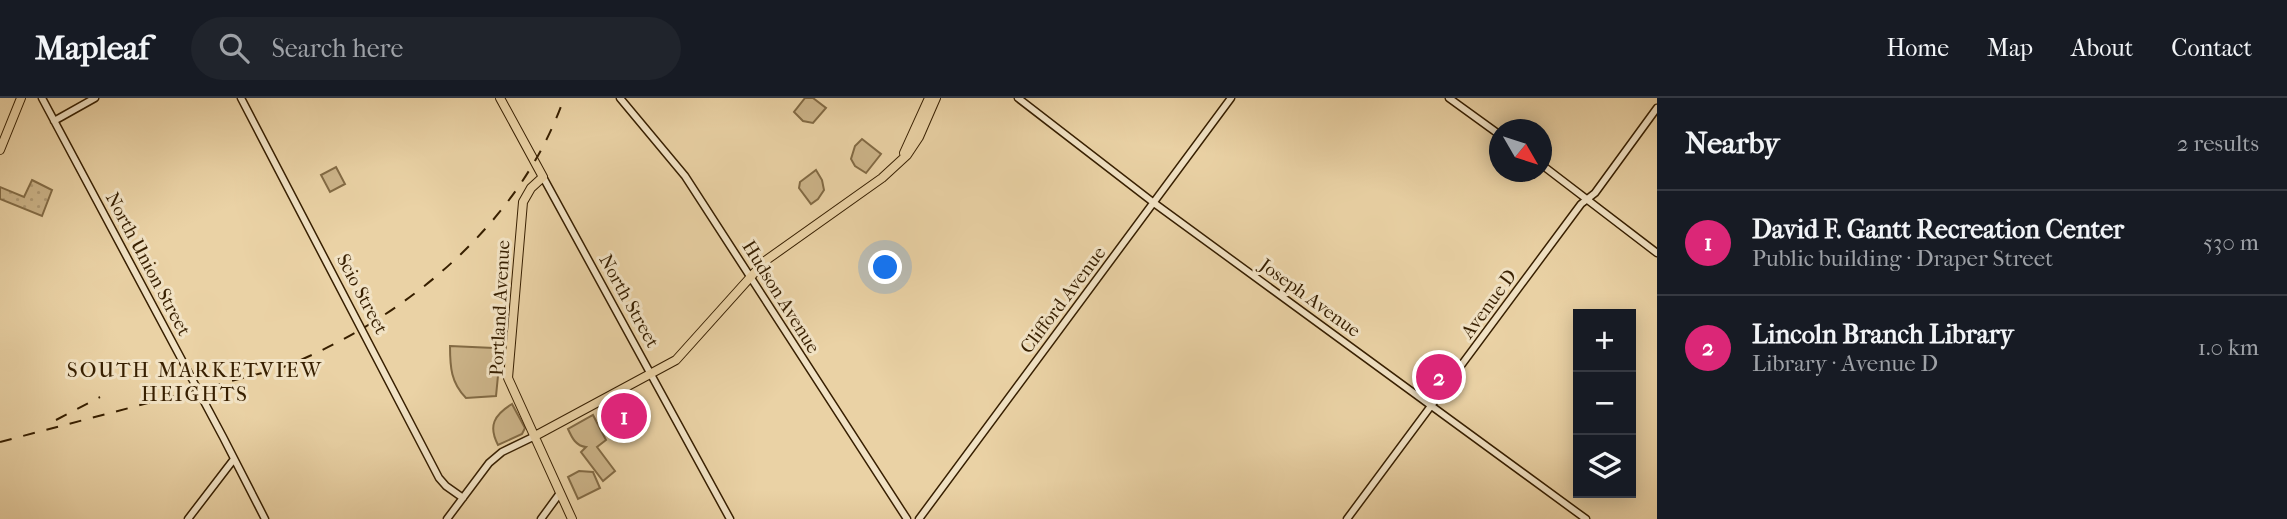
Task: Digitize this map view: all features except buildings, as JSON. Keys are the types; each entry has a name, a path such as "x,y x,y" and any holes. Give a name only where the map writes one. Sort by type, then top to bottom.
{"main road":[{"path":"0,150 21,98"},
{"name":"North Street","path":"500,98 543,177"},
{"path":"901,159 929,98"},
{"path":"535,436 652,375 678,358 770,257 877,182 910,152 936,98"},
{"name":"Portland Avenue","path":"543,177 531,188 523,202 508,378 572,519"}],"street":[{"name":"North Union Street","path":"42,98 265,519"},
{"path":"54,121 95,98"},
{"name":"Scio Street","path":"241,98 439,478 463,498"},
{"name":"Hudson Avenue","path":"620,98 685,176 907,519"},
{"name":"Joseph Avenue","path":"1018,98 1154,203 1586,519"},
{"name":"Clifford Avenue","path":"919,519 1231,98"},
{"path":"1449,98 1489,127"},
{"name":"Avenue D","path":"1347,519 1657,108"},
{"path":"1552,173 1657,253"},
{"name":"North Street","path":"543,177 730,519"},
{"path":"447,519 493,459 535,436"},
{"path":"188,519 234,458"},
{"path":"541,519 560,493"}],"shaded area":[{"path":"805,98 813,98 826,108 813,123 803,121 794,112"},
{"path":"862,139 881,154 866,173 855,166 851,159 855,146"},
{"path":"336,167 345,184 330,192 321,175"},
{"path":"816,170 824,190 811,204 799,188 800,182"},
{"path":"32,180 52,190 42,216 0,199 0,187 24,197"},
{"path":"450,346 494,348 500,355 496,396 466,398 457,387 452,374"},
{"path":"512,404 525,428 522,434 498,445 493,432 494,422 501,412"},
{"path":"593,415 606,440 597,447 615,471 603,481 581,452 586,447 577,443 568,429"},
{"path":"579,471 593,472 600,488 578,499 568,477"}],"railway":[{"path":"0,442 281,368 370,324 412,295 451,263 487,227 518,187 544,144 564,98"},
{"path":"56,420 100,397"}],"place":[{"name":"Lincoln Branch Library","path":"1439,377"},
{"name":"David F. Gantt Recreation Center","path":"624,416"}],"district":[{"name":"SOUTH MARKETVIEW HEIGHTS","path":"195,382"}]}
